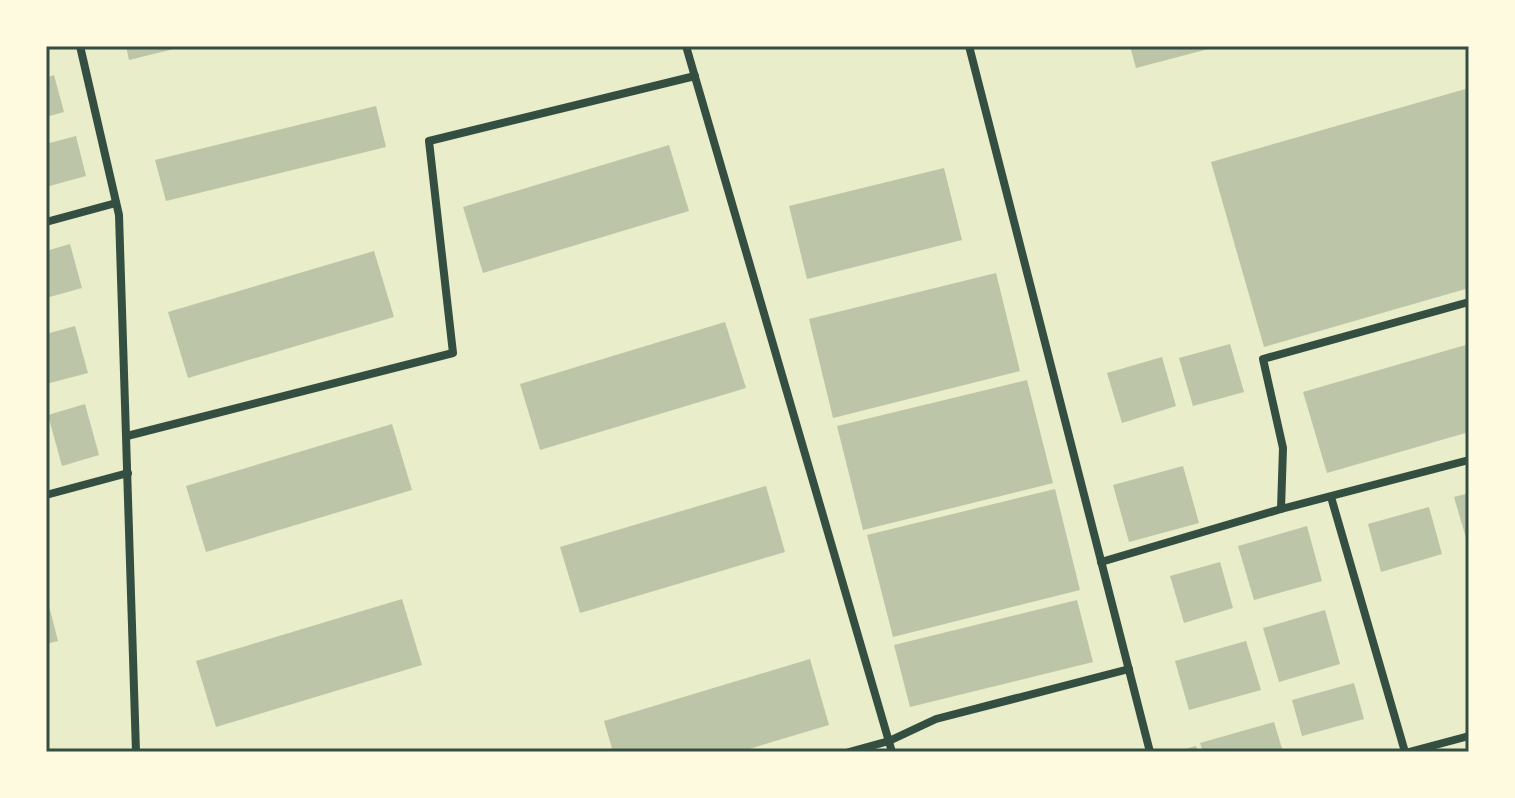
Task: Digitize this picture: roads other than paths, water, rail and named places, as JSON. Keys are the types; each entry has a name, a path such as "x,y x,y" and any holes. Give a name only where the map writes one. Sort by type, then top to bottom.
{"street":[{"path":"80,46 116,203 127,436 136,752"},
{"path":"686,46 892,752"},
{"path":"969,46 1150,752"},
{"path":"127,436 453,353 429,141 695,76"},
{"path":"46,222 116,203"},
{"path":"1281,509 1283,448 1263,359 1469,302"},
{"path":"1101,562 1281,509 1469,460"},
{"path":"46,495 128,473"},
{"path":"1331,497 1407,752 1469,736"},
{"path":"849,752 889,741 936,719 1129,669"}]}
